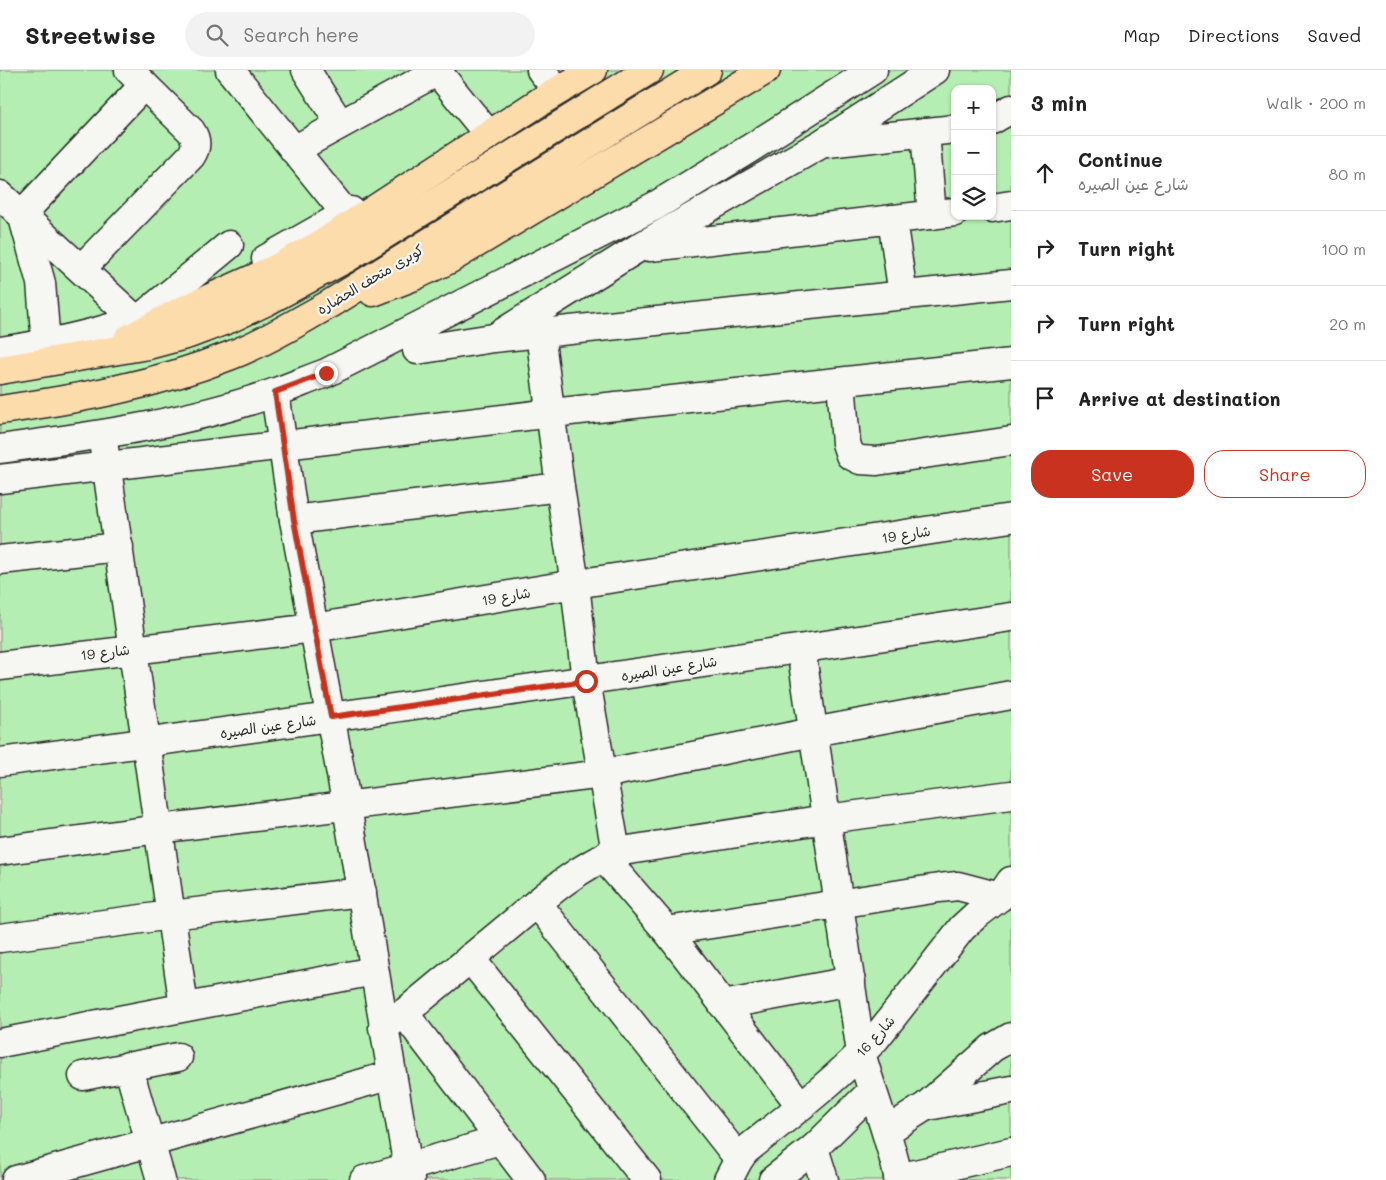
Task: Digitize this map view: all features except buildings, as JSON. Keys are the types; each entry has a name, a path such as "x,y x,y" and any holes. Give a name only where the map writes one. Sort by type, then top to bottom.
{"highway":[{"path":"100,354 177,313 275,269 323,243 541,101 593,70"},
{"path":"0,370 148,345 189,334 229,319 268,301 402,225 649,70"},
{"name":"كوبرى متحف الحضاره","path":"0,410 112,392 173,376 230,356 330,304 707,70"},
{"path":"330,304 372,292 412,277 450,259 766,70"}],"street":[{"path":"230,70 346,214"},
{"path":"306,70 340,124"},
{"path":"294,150 438,70 484,129"},
{"path":"0,351 46,344 137,321 234,277 346,214 484,129 547,77 578,70"},
{"path":"0,450 102,434 193,415 275,392 326,373 654,206 749,149 873,70"},
{"path":"493,338 638,248 821,144 935,70"},
{"path":"22,214 136,78 191,131 195,136 195,150 81,269"},
{"path":"996,118 1011,109"},
{"path":"996,125 1011,123"},
{"path":"821,144 951,129"},
{"path":"638,248 943,213 925,132"},
{"path":"0,195 137,321"},
{"path":"996,207 1011,205"},
{"path":"22,214 41,283 46,344"},
{"path":"892,219 903,295"},
{"path":"137,321 229,245"},
{"path":"416,350 493,338 1011,284"},
{"path":"540,333 575,584 586,681 603,774 609,855 801,1106"},
{"path":"0,479 552,414 1011,363"},
{"path":"841,382 846,444 850,455 860,460 877,461 1011,441"},
{"path":"275,392 294,520 331,717 374,970 394,1020 500,1140 531,1180"},
{"path":"102,434 184,1007"},
{"path":"294,520 560,487"},
{"name":"شارع 19","path":"0,666 314,628 575,584 1011,518"},
{"path":"0,560 119,547"},
{"name":"شارع عين الصيره","path":"0,762 586,681 1011,617"},
{"path":"801,649 861,1053 899,1179 1011,1152"},
{"path":"0,851 159,829 603,774 813,732 1011,696"},
{"path":"409,1174 392,1075 394,1020 537,903 609,855 826,819 1011,795"},
{"path":"667,931 939,888 958,886 1005,889"},
{"name":"شارع 16","path":"733,1170 745,1151 801,1106 876,1038 962,928 1005,889"},
{"path":"0,938 362,892"},
{"path":"537,903 733,1170"},
{"path":"470,958 647,1180"},
{"path":"0,1042 374,970"},
{"path":"723,1005 851,981"},
{"path":"886,1131 926,1106 992,1048 1011,1037"},
{"path":"82,1076 178,1057"},
{"path":"128,1066 161,1180"},
{"path":"16,1180 392,1075"},
{"path":"926,1106 1011,1090"},
{"path":"773,1180 814,1148 872,1091"},
{"path":"364,1180 409,1174 500,1140"},
{"path":"814,1148 824,1180"}],"green space":[{"path":"0,70 1011,70 1011,1180 0,1180"}],"route":[{"path":"326,373 275,392 294,520 331,717 586,681"}]}
